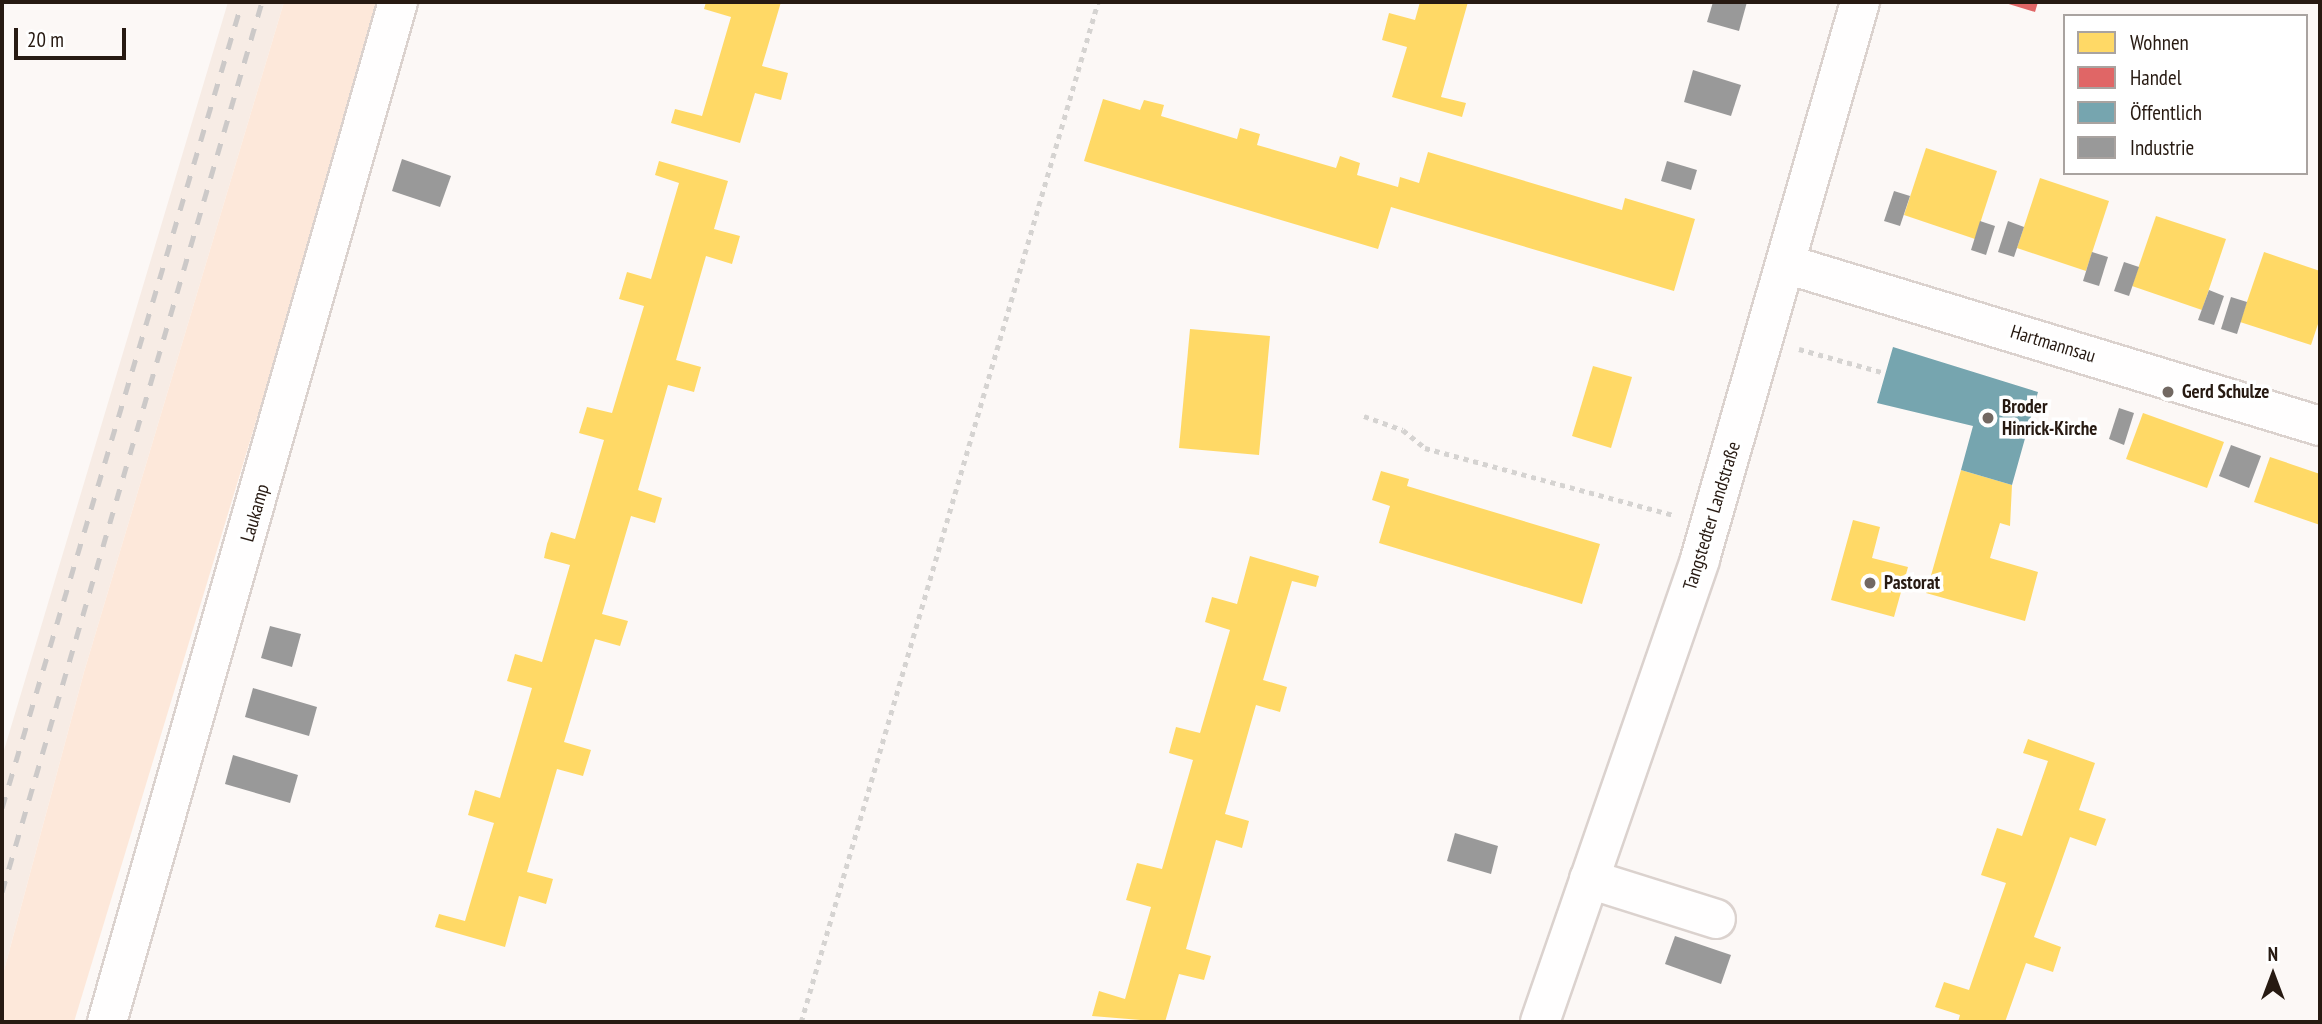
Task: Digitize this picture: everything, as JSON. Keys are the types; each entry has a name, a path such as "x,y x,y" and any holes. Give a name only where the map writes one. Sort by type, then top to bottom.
{"street":[{"name":"Laukamp","path":"107,1022 398,2"},
{"name":"Tangstedter Landstraße","path":"1540,1022 1710,524 1860,2"},
{"name":"Hartmannsau","path":"1786,264 2315,417"},
{"path":"1590,879 1716,919"}],"path":[{"path":"801,1022 1098,2"},
{"path":"1764,339 1885,373"},
{"path":"1364,416 1403,430 1425,448 1710,524"}],"shaded area":[{"path":"228,2 284,2 84,672 2,978 2,757"},
{"path":"284,2 383,2 74,1022 2,1022 2,978 84,672"}],"building: Wohnen":[{"path":"706,2 781,2 762,66 788,73 781,100 755,93 740,143 671,123 675,109 702,116 731,17 704,9"},
{"path":"1420,2 1468,2 1441,97 1466,103 1462,117 1392,97 1407,47 1382,40 1389,13 1415,20"},
{"path":"1103,99 1140,110 1144,100 1164,105 1161,116 1237,139 1240,128 1260,134 1257,145 1336,168 1340,156 1360,163 1357,175 1398,187 1400,177 1419,183 1428,152 1622,210 1625,198 1695,219 1674,291 1391,207 1378,249 1084,161"},
{"path":"1926,148 1997,171 1975,239 1904,215"},
{"path":"659,161 728,181 714,229 740,236 732,264 706,256 676,360 701,367 694,392 668,385 638,490 662,498 655,523 631,516 602,614 628,621 620,646 595,639 564,742 591,750 583,776 557,769 527,872 553,879 546,904 519,896 505,947 435,927 439,914 465,921 494,823 468,815 475,790 500,798 532,688 507,681 515,654 542,662 570,565 544,558 547,544 551,532 575,539 604,440 579,433 587,407 612,413 644,306 619,299 627,272 651,279 679,183 655,175"},
{"path":"2040,178 2109,201 2086,271 2017,248"},
{"path":"2156,216 2226,239 2202,310 2132,286"},
{"path":"2264,252 2320,271 2320,318 2311,345 2240,322"},
{"path":"1190,329 1270,336 1259,455 1179,448"},
{"path":"1593,366 1632,377 1611,448 1572,436"},
{"path":"2143,413 2224,442 2207,488 2126,459"},
{"path":"2270,457 2320,474 2320,525 2254,502"},
{"path":"1961,470 2012,485 2010,526 2000,523 1990,558 2038,572 2025,621 1926,593"},
{"path":"1381,471 1409,479 1407,486 1600,544 1582,604 1379,543 1390,506 1372,500"},
{"name":"Pastorat","path":"1853,520 1880,527 1872,558 1908,567 1894,617 1831,600"},
{"path":"1250,556 1319,576 1316,587 1292,581 1263,680 1287,687 1280,712 1256,705 1225,814 1249,821 1242,848 1216,840 1186,949 1211,956 1204,980 1179,974 1165,1022 1092,1016 1099,991 1125,999 1151,907 1126,900 1137,863 1162,869 1193,760 1169,753 1176,727 1200,733 1230,630 1205,622 1212,597 1237,604"},
{"path":"2028,739 2095,763 2079,810 2106,819 2096,846 2070,837 2034,937 2061,947 2053,972 2026,963 2005,1022 1958,1022 1960,1015 1935,1007 1944,982 1969,990 2006,883 1981,875 1997,828 2022,836 2048,761 2023,753"}],"building: Handel":[{"path":"2002,2 2038,2 2035,12"}],"building: Öffentlich":[{"name":"Broder Hinrick-Kirche","path":"1893,347 2038,392 2012,485 1961,470 1973,426 1877,403"}],"building: Industrie":[{"path":"1713,2 1747,2 1739,31 1707,22"},
{"path":"1693,70 1741,85 1731,116 1684,102"},
{"path":"402,159 451,176 440,207 392,191"},
{"path":"1667,161 1697,170 1691,190 1661,181"},
{"path":"1894,191 1910,196 1900,226 1884,221"},
{"path":"1980,221 1995,226 1986,255 1971,250"},
{"path":"2008,221 2024,227 2014,257 1998,252"},
{"path":"2092,252 2108,257 2099,286 2083,281"},
{"path":"2124,262 2139,267 2129,296 2114,291"},
{"path":"2209,290 2224,296 2214,325 2198,320"},
{"path":"2231,297 2247,302 2237,334 2221,329"},
{"path":"2119,408 2134,413 2124,445 2109,439"},
{"path":"2231,445 2261,456 2249,488 2219,476"},
{"path":"270,626 301,634 292,667 261,658"},
{"path":"253,688 317,707 309,736 245,717"},
{"path":"233,755 298,775 290,803 225,784"},
{"path":"1455,833 1498,846 1491,874 1447,861"},
{"path":"1675,936 1731,955 1721,984 1665,964"}],"railway":[{"path":"2,808 242,2"},
{"path":"2,892 262,2"}],"place":[{"name":"Gerd Schulze","path":"2168,392"},
{"name":"Broder Hinrick-Kirche","path":"1988,418"},
{"name":"Pastorat","path":"1870,583"}]}
